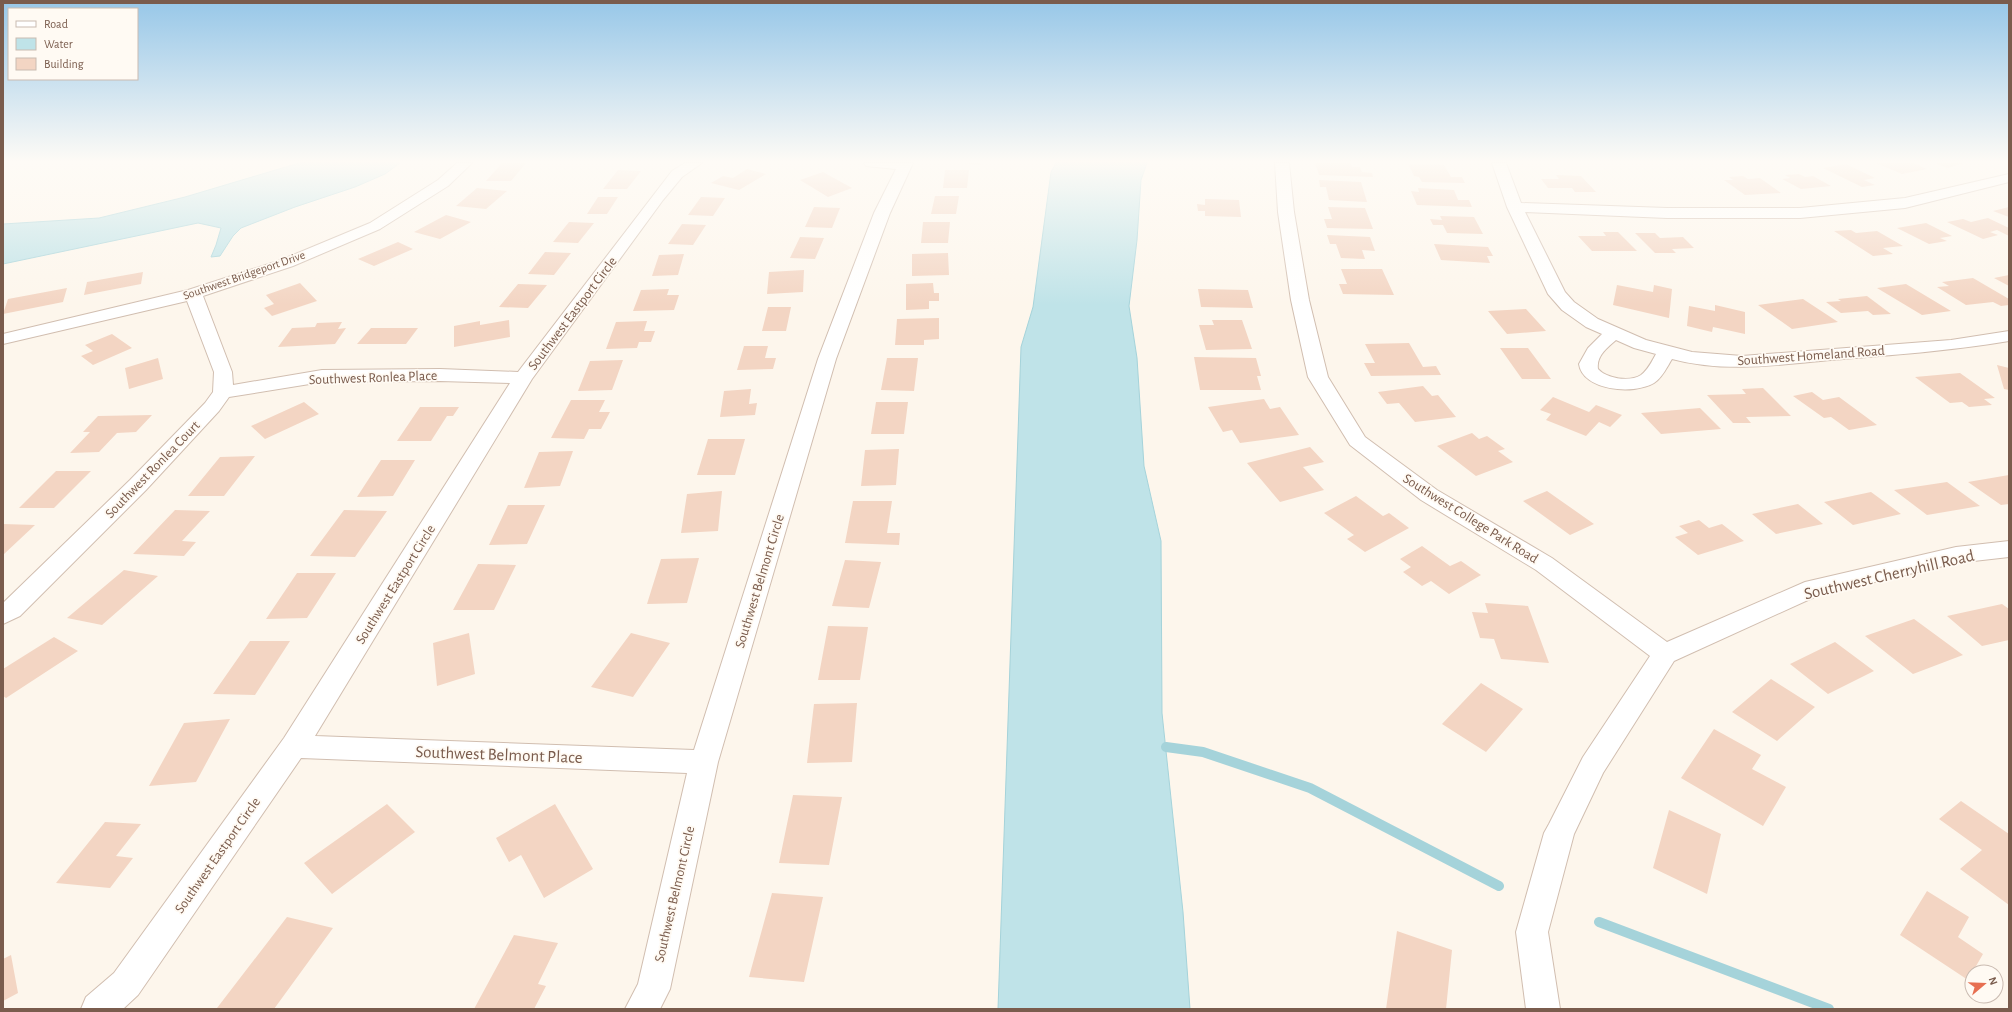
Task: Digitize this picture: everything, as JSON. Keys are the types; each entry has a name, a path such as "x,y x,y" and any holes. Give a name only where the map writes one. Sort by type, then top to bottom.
{"street":[{"name":"Southwest Bridgeport Drive","path":"3,339 193,294 287,263 375,226 400,210"},
{"name":"Southwest Eastport Circle","path":"98,1009 126,984 294,746 523,378 648,210"},
{"name":"Southwest Belmont Circle","path":"642,1009 653,989 704,762 827,359 883,210"},
{"name":"Southwest College Park Road","path":"1286,210 1300,300 1318,377 1357,441 1430,495 1544,564 1665,654"},
{"name":"Southwest Homeland Road","path":"1517,210 1557,294 1574,310 1613,333 1666,353 1691,358 1742,362 1951,344 2009,336"},
{"path":"1597,210 1667,213 1800,213 1829,210"},
{"path":"193,294 223,372 223,392"},
{"path":"1613,333 1595,352 1588,362 1587,367 1591,373 1608,382 1630,385 1647,380 1666,353"},
{"name":"Southwest Ronlea Place","path":"223,392 322,376 440,375 523,378"},
{"name":"Southwest Ronlea Court","path":"3,615 11,610 138,485 212,408 223,392"},
{"name":"Southwest Cherryhill Road","path":"1665,654 1813,588 1956,555 2009,549"},
{"path":"1543,1009 1532,932 1559,833 1593,765 1665,654"},
{"name":"Southwest Belmont Place","path":"294,746 704,762"}],"water":[{"path":"131,210 287,210 241,228 233,236 220,256 211,257 221,228 198,223 3,264 3,224 99,218"},
{"path":"1046,210 1139,210 1129,306 1137,358 1144,466 1161,541 1162,713 1183,912 1190,1009 998,1009 1021,347 1033,307"}],"building":[{"path":"589,210 609,210 607,214 587,214"},
{"path":"691,210 717,210 713,216 688,215"},
{"path":"813,210 839,210 832,228 805,227"},
{"path":"932,210 957,210 956,214 931,214"},
{"path":"1240,210 1241,217 1205,216 1205,211 1198,211"},
{"path":"1329,210 1366,210 1373,229 1327,228 1324,219 1332,219"},
{"path":"2009,210 2009,217 1993,211"},
{"path":"446,215 471,222 440,239 414,232"},
{"path":"1440,216 1474,217 1483,234 1447,233 1443,225 1433,225 1430,219 1442,220"},
{"path":"1988,218 2009,228 2009,236 1997,230 1990,232 1998,235 1983,239 1947,222 1963,219 1971,222"},
{"path":"569,222 594,223 578,243 553,242"},
{"path":"923,222 950,222 948,243 921,243"},
{"path":"1926,223 1952,236 1940,238 1947,241 1929,244 1897,228"},
{"path":"682,224 706,225 693,245 668,244"},
{"path":"1851,230 1856,233 1877,231 1903,246 1883,248 1893,254 1873,256 1834,231"},
{"path":"1603,232 1618,232 1637,251 1592,251 1578,236 1606,236"},
{"path":"1635,233 1655,233 1660,238 1683,237 1694,248 1672,249 1676,253 1655,253"},
{"path":"1327,235 1370,237 1375,251 1362,250 1365,259 1341,258 1336,244 1330,244"},
{"path":"800,237 824,238 815,259 790,258"},
{"path":"398,242 413,249 374,266 358,259"},
{"path":"1434,244 1488,247 1493,256 1487,256 1490,263 1441,260"},
{"path":"545,252 571,253 554,275 528,274"},
{"path":"948,253 949,275 912,276 912,254"},
{"path":"684,254 678,275 652,276 659,255"},
{"path":"1341,269 1382,269 1394,295 1343,294 1339,284 1347,284"},
{"path":"804,270 803,292 767,294 769,272"},
{"path":"143,272 141,284 84,295 87,282"},
{"path":"2009,275 2009,286 1994,278"},
{"path":"1973,278 2009,299 2009,305 2001,306 1993,302 1966,305 1937,287 1949,286 1942,282"},
{"path":"300,283 317,301 272,316 264,308 274,304 266,295"},
{"path":"933,283 934,293 939,293 939,301 929,301 929,309 906,310 906,284"},
{"path":"518,284 547,285 528,308 499,307"},
{"path":"1906,284 1951,311 1922,315 1877,288"},
{"path":"1617,285 1653,292 1654,285 1672,289 1669,318 1613,305"},
{"path":"67,288 63,302 3,314 8,299"},
{"path":"669,289 667,295 679,295 674,310 633,311 641,290"},
{"path":"1198,289 1248,290 1253,308 1201,307"},
{"path":"1867,296 1891,314 1873,315 1868,311 1841,313 1826,302 1841,301 1838,299"},
{"path":"1803,299 1838,322 1792,329 1758,305"},
{"path":"1715,305 1745,312 1745,334 1713,327 1712,332 1687,326 1689,306 1715,311"},
{"path":"768,307 791,307 786,331 762,331"},
{"path":"1526,309 1546,331 1507,334 1488,311"},
{"path":"939,318 939,339 924,340 924,345 895,345 897,319"},
{"path":"509,320 510,337 454,347 454,326 480,321 480,325"},
{"path":"1212,320 1242,320 1252,349 1206,350 1199,325 1214,325"},
{"path":"647,321 644,331 655,331 651,342 639,342 637,348 606,349 616,322"},
{"path":"342,322 338,329 346,328 335,344 278,347 292,328 315,327 317,323"},
{"path":"371,328 418,328 406,344 357,344"},
{"path":"112,334 132,348 93,365 81,356 93,351 85,345"},
{"path":"1409,343 1423,367 1436,366 1441,375 1371,376 1364,363 1375,363 1365,344"},
{"path":"744,346 768,346 765,358 776,358 773,369 737,370"},
{"path":"1500,348 1528,348 1551,379 1522,379"},
{"path":"1194,357 1256,358 1261,376 1257,376 1261,390 1200,390"},
{"path":"158,358 163,379 129,389 125,368"},
{"path":"887,358 918,358 914,391 881,390"},
{"path":"623,360 612,390 578,391 590,361"},
{"path":"1997,365 2009,368 2009,390 2004,389"},
{"path":"1960,373 1995,398 1984,399 1992,405 1969,407 1962,402 1950,403 1915,377"},
{"path":"1423,386 1432,396 1438,395 1456,417 1415,422 1399,403 1387,404 1378,392"},
{"path":"1763,388 1791,416 1746,417 1751,423 1733,423 1707,395 1746,394 1742,389"},
{"path":"751,389 749,404 757,403 755,415 720,417 724,391"},
{"path":"1812,392 1823,400 1839,397 1877,425 1849,430 1831,417 1824,418 1793,396"},
{"path":"1553,397 1589,412 1596,405 1622,415 1610,427 1599,422 1586,436 1546,420 1551,414 1540,410"},
{"path":"1264,399 1270,409 1280,407 1299,435 1240,443 1232,430 1223,432 1208,407"},
{"path":"571,400 605,400 599,412 610,412 601,429 589,429 584,439 551,438"},
{"path":"304,402 319,414 265,439 251,426"},
{"path":"876,402 908,402 904,434 871,434"},
{"path":"420,407 459,407 453,416 447,416 431,441 397,441"},
{"path":"1700,408 1721,429 1661,434 1641,413"},
{"path":"152,415 136,432 117,433 99,452 70,453 90,432 83,432 98,416"},
{"path":"1472,433 1479,439 1487,436 1505,449 1498,451 1513,462 1476,476 1437,446"},
{"path":"708,439 745,439 735,475 697,475"},
{"path":"1310,447 1324,462 1303,467 1324,490 1280,502 1247,463"},
{"path":"899,449 896,485 861,486 865,450"},
{"path":"573,451 560,486 524,488 539,452"},
{"path":"255,456 224,496 188,496 220,457"},
{"path":"381,460 415,460 393,496 357,497"},
{"path":"56,471 91,471 54,508 19,508"},
{"path":"2009,475 2009,504 2001,505 1968,482"},
{"path":"1947,482 1980,506 1927,515 1894,490"},
{"path":"722,491 718,531 681,533 687,494"},
{"path":"1547,491 1594,524 1570,535 1523,501"},
{"path":"1871,492 1901,514 1853,525 1824,502"},
{"path":"1356,496 1383,516 1389,513 1409,528 1365,552 1347,539 1354,535 1324,513"},
{"path":"853,501 892,501 887,533 900,533 899,545 845,543"},
{"path":"1798,504 1823,524 1776,534 1752,514"},
{"path":"508,505 545,505 527,544 489,545"},
{"path":"175,510 210,511 182,541 196,542 184,556 133,554"},
{"path":"344,510 387,511 355,557 310,556"},
{"path":"1699,520 1709,528 1722,524 1744,541 1698,555 1675,537 1688,533 1679,526"},
{"path":"3,524 35,525 3,555"},
{"path":"1422,546 1450,566 1461,561 1481,575 1449,594 1431,581 1422,586 1403,572 1411,567 1400,559"},
{"path":"699,558 687,603 647,604 661,559"},
{"path":"845,560 881,562 869,608 832,606"},
{"path":"478,564 516,565 494,610 453,610"},
{"path":"124,570 158,576 102,625 67,618"},
{"path":"297,573 336,573 307,618 266,619"},
{"path":"1485,603 1528,606 1549,663 1501,659 1494,639 1480,638 1472,612 1488,613"},
{"path":"2002,604 2009,609 2009,640 1982,646 1947,616"},
{"path":"1914,619 1963,655 1913,674 1865,636"},
{"path":"828,626 868,627 860,680 818,680"},
{"path":"469,633 475,674 437,686 433,643"},
{"path":"631,633 670,643 633,697 591,687"},
{"path":"54,637 78,651 6,698 3,696 3,669"},
{"path":"250,641 290,641 255,695 213,694"},
{"path":"1835,642 1874,671 1828,694 1790,664"},
{"path":"1771,679 1815,707 1777,741 1732,712"},
{"path":"1481,683 1523,709 1486,752 1442,724"},
{"path":"857,703 852,762 807,763 814,704"},
{"path":"230,719 196,782 149,786 184,723"},
{"path":"1714,729 1761,755 1752,769 1786,787 1763,826 1681,778"},
{"path":"793,795 842,797 829,865 779,863"},
{"path":"1961,801 2009,834 2009,905 1960,869 1982,850 1939,819"},
{"path":"387,804 415,832 332,894 304,863"},
{"path":"555,804 593,869 544,898 521,855 509,862 496,838"},
{"path":"1669,810 1721,834 1707,894 1653,868"},
{"path":"105,822 141,824 116,856 133,858 110,888 56,883"},
{"path":"1927,891 1969,917 1958,937 1983,954 1977,964 1964,964 1964,977 1900,935"},
{"path":"772,893 823,897 804,982 749,977"},
{"path":"287,917 333,928 274,1009 217,1008"},
{"path":"1397,931 1452,950 1446,1009 1386,1009"},
{"path":"514,935 558,943 538,984 546,986 534,1009 474,1009"},
{"path":"11,955 18,993 3,1001 3,959"}],"waterway":[{"path":"1166,747 1203,752 1310,788 1499,886"},
{"path":"1599,922 1829,1009"}]}
